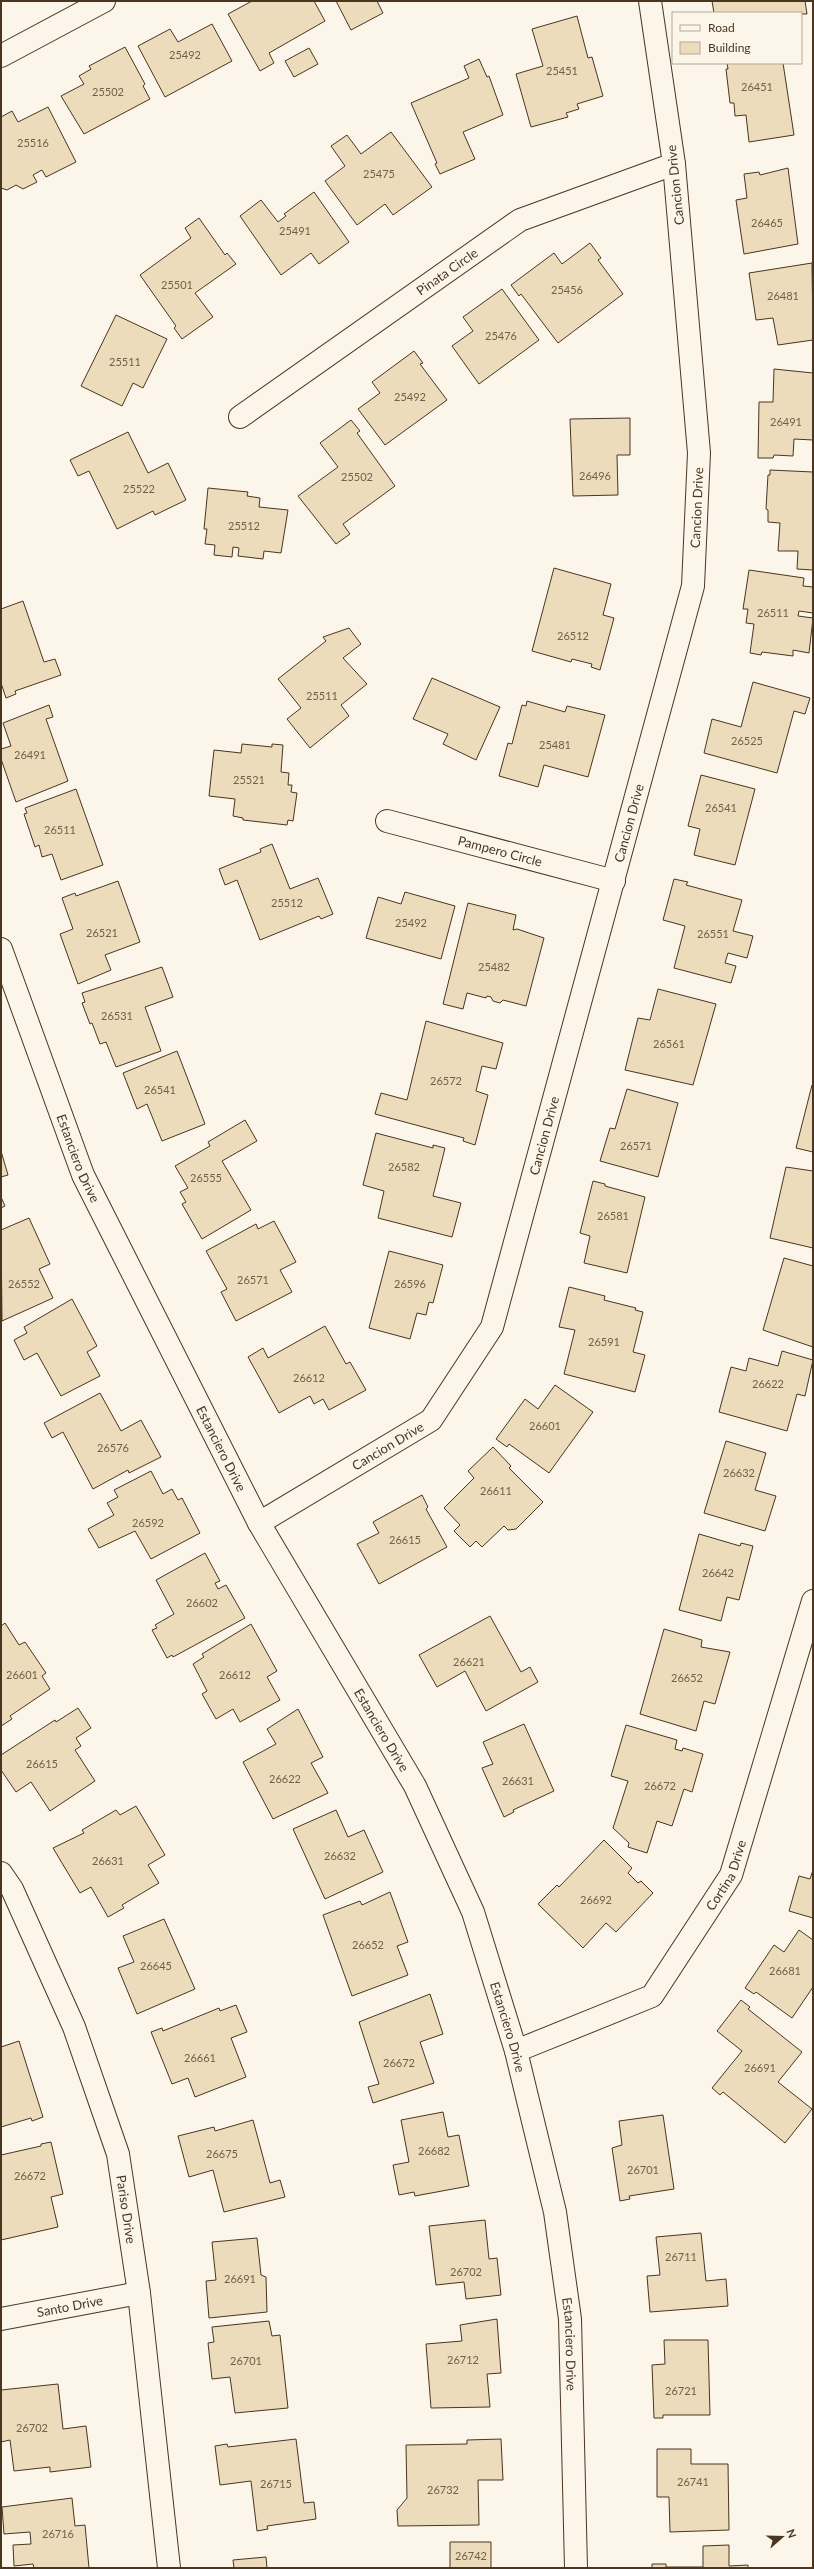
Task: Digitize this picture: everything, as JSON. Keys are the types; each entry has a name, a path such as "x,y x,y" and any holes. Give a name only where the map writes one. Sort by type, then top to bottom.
{"street":[{"path":"1,56 104,1"},
{"name":"Cancion Drive","path":"259,1523 431,1420 492,1327 693,586 700,453 674,164 650,1"},
{"name":"Pinata Circle","path":"240,417 520,220 674,164"},
{"name":"Pampero Circle","path":"387,821 614,881"},
{"name":"Estanciero Drive","path":"1,949 84,1175 259,1523 415,1786 473,1912 516,2051 555,2212 570,2319 576,2568"},
{"name":"Cortina Drive","path":"516,2051 652,1996 731,1875 813,1601"},
{"name":"Pariso Drive","path":"1,1873 12,1889 74,2027 118,2154 139,2293 169,2568"},
{"name":"Santo Drive","path":"1,2319 139,2293"}],"building":[{"path":"252,1 314,1 325,21 269,53 274,63 260,71 228,14"},
{"path":"336,1 377,1 383,13 351,30"},
{"path":"712,1 805,1 807,14 802,14 802,12 714,12"},
{"path":"577,16 588,58 592,57 603,96 577,104 579,109 566,113 568,117 531,127 516,74 543,66 532,29"},
{"path":"212,24 232,61 165,97 138,46 170,29 178,42"},
{"path":"125,47 145,84 143,86 150,99 84,134 61,96 84,84 79,76 91,69 89,66"},
{"path":"309,48 318,64 294,77 285,61"},
{"path":"479,59 487,77 489,76 503,115 463,132 475,159 440,174 435,164 437,163 411,103 469,78 464,66"},
{"path":"727,64 783,64 794,135 749,142 746,115 735,116 734,103 730,103 726,69 728,69"},
{"path":"48,107 76,162 46,177 42,170 33,175 37,182 23,189 16,185 7,190 1,188 1,117 12,111 18,122"},
{"path":"391,132 432,187 393,215 385,204 357,225 325,181 345,166 331,146 347,135 361,154"},
{"path":"788,168 798,244 744,254 736,200 747,198 744,174 759,172 760,175"},
{"path":"314,192 349,242 319,264 311,253 281,275 240,216 261,200 278,222 286,216 284,214"},
{"path":"199,218 225,255 227,253 236,264 195,293 213,317 182,339 174,328 176,326 140,275 191,238 185,228"},
{"path":"590,243 601,258 598,260 623,294 558,343 521,294 519,296 511,285 554,253 562,264"},
{"path":"812,263 813,340 778,345 773,318 756,320 749,273"},
{"path":"502,289 539,340 479,384 452,346 473,331 463,317"},
{"path":"116,315 167,339 143,388 133,383 122,406 81,386"},
{"path":"414,351 423,363 420,364 447,400 385,445 358,409 380,393 372,382"},
{"path":"774,369 813,373 813,440 794,439 793,456 774,455 773,458 758,458 759,402 773,402"},
{"path":"630,418 630,455 617,455 618,495 573,496 570,419"},
{"path":"351,420 360,431 357,433 395,486 343,524 350,534 336,544 298,496 338,467 320,443"},
{"path":"128,432 148,473 168,463 186,500 155,515 153,511 117,529 89,471 78,476 70,460"},
{"path":"770,470 813,472 813,570 797,569 798,551 778,551 780,523 768,522 768,510 766,509 768,475 770,475"},
{"path":"208,488 248,492 247,496 260,498 259,507 288,510 281,553 264,551 263,559 238,556 239,548 233,547 232,557 214,555 215,545 205,544 207,529 204,529"},
{"path":"554,568 611,584 603,615 614,618 600,670 591,667 592,664 572,659 571,662 532,651"},
{"path":"749,570 804,578 803,586 813,587 813,613 799,611 798,616 813,618 809,653 793,650 793,656 762,652 761,655 750,653 754,624 746,623 748,609 743,609"},
{"path":"23,601 44,662 55,659 61,675 15,691 16,694 6,698 1,683 1,609"},
{"path":"349,628 361,644 343,658 367,684 341,705 349,716 310,748 287,719 301,708 278,679 326,641 323,637"},
{"path":"432,678 500,707 476,760 443,744 448,734 413,719"},
{"path":"753,682 810,698 805,714 794,711 777,773 704,753 712,719 741,727"},
{"path":"527,701 565,712 567,706 605,715 588,777 544,765 538,787 499,776 508,743 512,744 522,705 526,706"},
{"path":"49,705 53,717 46,719 68,781 16,802 1,759 1,749 11,746 3,723"},
{"path":"242,744 272,747 272,744 283,745 281,772 289,773 288,785 292,785 291,792 297,793 293,821 288,820 287,825 243,820 243,818 233,816 235,799 209,796 214,750 241,753"},
{"path":"701,775 755,789 735,865 694,855 700,829 688,826"},
{"path":"76,789 103,865 61,880 52,854 42,857 39,845 35,847 24,814 27,813 25,808"},
{"path":"272,844 290,889 318,878 333,914 321,919 319,916 260,940 237,880 225,885 219,869 261,852 260,849"},
{"path":"674,879 688,882 686,885 742,900 733,931 753,936 747,958 728,953 725,963 736,966 731,983 674,968 685,926 663,920"},
{"path":"118,881 140,942 105,955 111,970 78,984 60,934 73,929 62,898 75,893 76,896"},
{"path":"405,892 455,906 441,959 366,938 378,897 401,904"},
{"path":"468,903 516,915 513,930 517,929 544,938 526,1006 503,1000 500,1003 493,1001 491,997 487,996 486,998 467,993 463,1009 443,1004"},
{"path":"162,967 173,997 145,1007 161,1051 116,1067 106,1042 100,1044 92,1023 90,1024 82,1003 85,1002 82,993"},
{"path":"658,989 716,1004 693,1085 625,1070 638,1018 650,1020"},
{"path":"426,1021 503,1043 496,1069 482,1066 476,1091 488,1095 475,1145 463,1141 464,1138 375,1114 381,1093 407,1100"},
{"path":"177,1051 205,1124 162,1141 147,1104 137,1109 123,1073"},
{"path":"813,1085 813,1152 796,1148"},
{"path":"627,1089 678,1103 658,1177 600,1161 610,1128 615,1129"},
{"path":"245,1120 257,1141 222,1161 251,1210 202,1239 182,1204 186,1202 180,1192 188,1188 175,1166 210,1146 208,1142"},
{"path":"376,1133 433,1148 433,1145 445,1148 433,1196 461,1203 452,1237 378,1218 384,1191 363,1185"},
{"path":"1,1151 8,1175 1,1177"},
{"path":"786,1167 813,1171 813,1248 770,1238"},
{"path":"593,1181 605,1184 605,1186 645,1197 627,1273 584,1263 590,1236 580,1233"},
{"path":"1,1197 5,1206 1,1208"},
{"path":"29,1218 50,1264 39,1269 53,1298 2,1321 1,1230"},
{"path":"274,1221 296,1262 280,1270 292,1292 236,1321 221,1292 227,1289 206,1251 256,1224 258,1229"},
{"path":"389,1251 443,1265 433,1303 429,1302 426,1315 417,1313 410,1339 369,1328"},
{"path":"784,1258 813,1266 813,1347 763,1330"},
{"path":"569,1287 605,1296 604,1300 636,1308 635,1310 643,1312 633,1352 645,1355 635,1392 564,1374 575,1330 559,1327"},
{"path":"72,1299 97,1346 87,1352 100,1376 61,1396 37,1353 24,1360 14,1340 27,1333 24,1327"},
{"path":"325,1326 346,1364 350,1362 366,1390 329,1410 323,1399 314,1404 310,1396 279,1413 248,1357 263,1348 268,1358"},
{"path":"782,1351 813,1360 805,1396 797,1394 787,1431 719,1412 731,1367 746,1371 749,1358 778,1366"},
{"path":"555,1385 593,1412 549,1473 509,1444 507,1447 496,1439 525,1399 538,1409"},
{"path":"100,1393 121,1431 141,1420 161,1457 129,1473 128,1470 93,1489 63,1432 52,1438 44,1423"},
{"path":"726,1441 766,1453 755,1490 776,1496 765,1531 704,1513"},
{"path":"493,1447 511,1466 509,1468 543,1502 516,1529 508,1530 504,1526 482,1547 476,1541 470,1547 454,1531 460,1525 444,1508 474,1478 468,1471"},
{"path":"151,1471 163,1494 172,1489 178,1500 182,1498 200,1533 151,1559 135,1531 99,1548 88,1529 114,1515 107,1503 118,1497 114,1490"},
{"path":"422,1495 428,1507 426,1509 447,1547 379,1584 357,1544 379,1533 373,1522"},
{"path":"699,1534 740,1546 741,1543 753,1546 739,1600 727,1597 721,1621 679,1610"},
{"path":"205,1553 220,1581 215,1583 218,1589 226,1585 245,1618 173,1657 172,1655 167,1658 152,1630 157,1628 155,1625 174,1614 156,1580"},
{"path":"490,1616 521,1672 530,1667 538,1682 486,1711 465,1671 437,1687 419,1655"},
{"path":"5,1623 19,1645 25,1642 46,1673 42,1676 50,1689 10,1716 12,1719 1,1726 1,1626"},
{"path":"251,1624 277,1671 267,1677 280,1700 240,1722 233,1709 216,1719 202,1694 207,1691 193,1664 204,1657 202,1654"},
{"path":"664,1629 702,1640 701,1647 730,1652 715,1704 704,1701 696,1731 640,1714"},
{"path":"78,1708 91,1728 76,1738 81,1746 75,1750 95,1781 50,1811 31,1782 16,1792 1,1770 1,1755 55,1720 56,1722"},
{"path":"298,1709 323,1757 311,1763 328,1793 273,1819 243,1762 276,1744 267,1729"},
{"path":"524,1724 554,1791 513,1810 514,1812 504,1817 482,1768 493,1764 483,1742"},
{"path":"626,1725 677,1740 675,1749 682,1751 683,1748 703,1754 692,1792 684,1789 672,1826 657,1821 647,1853 628,1847 629,1843 613,1828 628,1781 611,1776"},
{"path":"136,1806 165,1855 148,1865 159,1883 122,1905 124,1908 108,1917 91,1887 80,1893 53,1848 84,1833 82,1830 116,1810 120,1815"},
{"path":"336,1810 348,1837 364,1830 383,1872 325,1899 293,1829"},
{"path":"604,1840 632,1868 628,1873 638,1883 641,1881 653,1893 616,1932 606,1923 583,1948 538,1904 557,1885 559,1887"},
{"path":"813,1870 813,1918 789,1911 799,1876 810,1879"},
{"path":"390,1892 408,1942 397,1946 408,1975 352,1996 323,1915 360,1901 362,1905"},
{"path":"164,1919 195,1989 137,2014 118,1968 134,1962 123,1936"},
{"path":"799,1930 813,1940 813,1987 792,2018 756,1992 754,1994 745,1988 774,1945 784,1952"},
{"path":"430,1994 443,2034 420,2042 434,2083 373,2103 368,2087 379,2084 359,2022"},
{"path":"741,2000 750,2007 748,2009 802,2052 778,2082 812,2109 785,2143 723,2092 720,2095 712,2088 742,2051 717,2031"},
{"path":"236,2005 247,2032 231,2038 246,2077 195,2097 188,2078 172,2084 151,2032 162,2028 163,2031 219,2008 220,2011"},
{"path":"19,2041 43,2117 32,2121 31,2118 1,2127 1,2047"},
{"path":"443,2112 448,2137 459,2135 469,2186 415,2196 414,2192 399,2195 393,2165 409,2162 401,2120"},
{"path":"663,2115 674,2189 629,2196 630,2199 620,2201 612,2148 622,2145 619,2121"},
{"path":"253,2120 270,2183 280,2180 285,2197 224,2212 213,2170 189,2177 178,2136 214,2127 215,2131"},
{"path":"51,2142 63,2194 51,2197 58,2227 1,2240 1,2155 41,2146 41,2144"},
{"path":"485,2220 489,2259 497,2258 501,2295 466,2299 464,2282 436,2285 429,2226"},
{"path":"701,2233 706,2281 726,2279 728,2306 650,2312 647,2276 660,2275 656,2237"},
{"path":"257,2238 261,2275 266,2277 267,2312 209,2318 206,2281 216,2280 212,2242"},
{"path":"497,2319 501,2373 487,2374 490,2407 431,2408 426,2344 462,2341 460,2325"},
{"path":"269,2321 272,2336 280,2335 288,2408 235,2413 230,2377 212,2379 208,2343 214,2342 212,2327"},
{"path":"664,2340 708,2340 710,2415 663,2415 663,2418 654,2418 652,2365 665,2364"},
{"path":"58,2384 63,2429 86,2426 91,2467 50,2472 50,2467 14,2471 10,2440 1,2442 1,2390"},
{"path":"296,2439 304,2503 314,2502 316,2519 267,2526 268,2529 257,2531 251,2481 220,2485 215,2446 227,2444 228,2447"},
{"path":"501,2439 503,2480 478,2480 479,2525 398,2526 397,2510 407,2498 406,2445 467,2444 467,2440"},
{"path":"657,2449 691,2449 691,2464 728,2464 729,2530 670,2532 669,2497 657,2497"},
{"path":"72,2498 75,2526 85,2525 89,2568 34,2568 33,2564 14,2566 13,2545 31,2544 30,2532 4,2534 2,2507"},
{"path":"450,2542 491,2542 491,2568 450,2568"},
{"path":"729,2545 729,2566 748,2565 748,2568 652,2568 652,2564 666,2564 666,2567 703,2567 703,2546"},
{"path":"266,2557 267,2568 234,2568 233,2560"}]}
